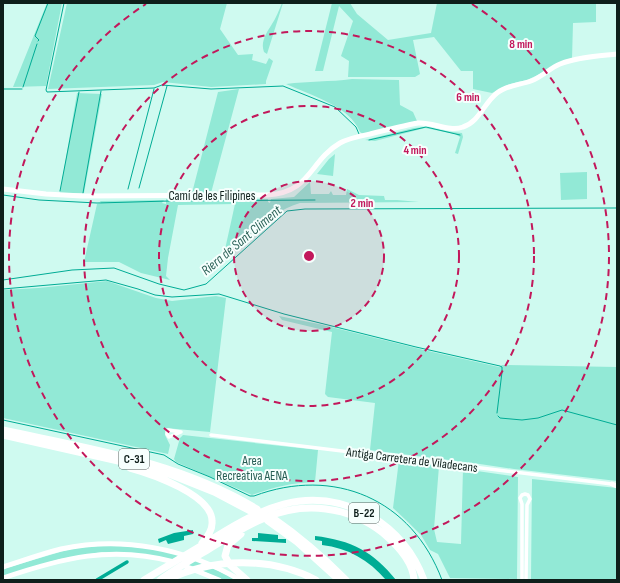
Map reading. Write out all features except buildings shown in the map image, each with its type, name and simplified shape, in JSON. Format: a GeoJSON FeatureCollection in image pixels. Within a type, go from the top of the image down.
{"type":"FeatureCollection","features":[{"type":"Feature","properties":{"kind":"highway","name":"C-31"},"geometry":{"type":"LineString","coordinates":[[3,430],[118,455],[171,469],[217,487],[254,510],[186,480],[136,465],[3,435]]}},
{"type":"Feature","properties":{"kind":"highway"},"geometry":{"type":"LineString","coordinates":[[95,456],[160,479],[183,490],[203,502],[210,512],[212,523],[209,533],[198,550],[170,577]]}},
{"type":"Feature","properties":{"kind":"highway","name":"B-22"},"geometry":{"type":"LineString","coordinates":[[144,580],[198,550],[242,521],[275,506],[292,502],[318,501],[340,504],[360,511],[380,522],[398,538],[413,556],[424,580]]}},
{"type":"Feature","properties":{"kind":"highway"},"geometry":{"type":"LineString","coordinates":[[198,550],[271,518],[282,511],[308,508],[328,509],[348,514],[368,523],[388,537],[402,552],[411,567],[414,580]]}},
{"type":"Feature","properties":{"kind":"highway"},"geometry":{"type":"LineString","coordinates":[[271,518],[339,580]]}},
{"type":"Feature","properties":{"kind":"highway"},"geometry":{"type":"LineString","coordinates":[[271,518],[306,543],[346,580]]}},
{"type":"Feature","properties":{"kind":"highway"},"geometry":{"type":"LineString","coordinates":[[247,580],[228,563],[225,553],[226,548],[230,543],[251,526]]}},
{"type":"Feature","properties":{"kind":"highway"},"geometry":{"type":"LineString","coordinates":[[160,580],[203,567],[236,563],[275,566],[301,573],[316,580]]}},
{"type":"Feature","properties":{"kind":"main road","name":"Camí de les Filipines"},"geometry":{"type":"LineString","coordinates":[[3,189],[40,194],[82,196],[276,194],[288,191],[303,182],[329,152],[342,143],[355,138],[401,126],[424,123],[452,128],[464,127],[474,121],[490,99],[503,89],[537,78],[562,63],[617,54]]}},
{"type":"Feature","properties":{"kind":"main road"},"geometry":{"type":"LineString","coordinates":[[3,567],[61,549],[94,544],[124,544],[160,548],[191,557],[222,570],[240,580]]}},
{"type":"Feature","properties":{"kind":"main road"},"geometry":{"type":"LineString","coordinates":[[3,578],[48,563],[79,556],[133,554],[179,564],[219,580]]}},
{"type":"Feature","properties":{"kind":"street","name":"Antiga Carretera de Viladecans"},"geometry":{"type":"LineString","coordinates":[[211,435],[615,484]]}},
{"type":"Feature","properties":{"kind":"street"},"geometry":{"type":"LineString","coordinates":[[522,580],[522,504],[520,498],[522,495],[526,494],[530,499],[527,505],[526,580]]}},
{"type":"Feature","properties":{"kind":"green space"},"geometry":{"type":"Polygon","coordinates":[[[47,3],[62,3],[46,86],[13,87],[47,3]]]}},
{"type":"Feature","properties":{"kind":"green space"},"geometry":{"type":"Polygon","coordinates":[[[67,3],[227,3],[220,29],[238,55],[253,54],[252,60],[266,64],[269,58],[273,61],[266,84],[211,87],[163,82],[154,85],[48,89],[67,3]]]}},
{"type":"Feature","properties":{"kind":"green space"},"geometry":{"type":"Polygon","coordinates":[[[282,3],[267,54],[264,52],[263,41],[282,3]]]}},
{"type":"Feature","properties":{"kind":"green space"},"geometry":{"type":"Polygon","coordinates":[[[332,3],[350,3],[357,14],[388,40],[431,33],[437,3],[596,3],[596,22],[573,23],[572,59],[527,80],[510,84],[492,93],[473,89],[473,71],[461,71],[434,37],[413,40],[420,74],[415,77],[348,77],[349,61],[341,56],[353,21],[339,6],[323,71],[315,71],[332,3]]]}},
{"type":"Feature","properties":{"kind":"green space"},"geometry":{"type":"Polygon","coordinates":[[[352,79],[399,80],[400,105],[413,112],[417,121],[363,134],[348,115],[339,108],[286,84],[352,79]]]}},
{"type":"Feature","properties":{"kind":"green space"},"geometry":{"type":"Polygon","coordinates":[[[239,89],[211,193],[192,193],[218,92],[239,89]]]}},
{"type":"Feature","properties":{"kind":"green space"},"geometry":{"type":"Polygon","coordinates":[[[77,93],[102,94],[84,193],[60,193],[77,93]]]}},
{"type":"Feature","properties":{"kind":"green space"},"geometry":{"type":"Polygon","coordinates":[[[424,127],[462,133],[463,137],[458,154],[455,153],[460,137],[455,134],[425,128],[375,141],[365,140],[414,128],[424,127]]]}},
{"type":"Feature","properties":{"kind":"green space"},"geometry":{"type":"Polygon","coordinates":[[[335,154],[333,176],[317,174],[329,159],[335,154]]]}},
{"type":"Feature","properties":{"kind":"green space"},"geometry":{"type":"Polygon","coordinates":[[[587,172],[587,199],[561,200],[560,173],[587,172]]]}},
{"type":"Feature","properties":{"kind":"green space"},"geometry":{"type":"Polygon","coordinates":[[[310,182],[311,194],[329,194],[331,191],[333,195],[346,195],[347,189],[359,195],[384,196],[385,200],[419,202],[300,203],[277,213],[267,220],[222,263],[235,204],[178,205],[166,276],[170,280],[141,273],[119,262],[84,262],[97,204],[101,203],[100,201],[164,200],[162,203],[166,204],[166,199],[268,199],[268,202],[270,203],[271,199],[294,197],[310,182]]]}},
{"type":"Feature","properties":{"kind":"green space"},"geometry":{"type":"Polygon","coordinates":[[[107,281],[156,298],[172,301],[216,296],[226,298],[210,432],[165,428],[165,435],[170,445],[168,454],[3,418],[3,290],[107,281]]]}},
{"type":"Feature","properties":{"kind":"green space"},"geometry":{"type":"Polygon","coordinates":[[[279,316],[319,324],[499,367],[502,365],[617,367],[617,481],[370,450],[375,403],[328,397],[325,394],[332,332],[282,320],[279,316]]]}},
{"type":"Feature","properties":{"kind":"green space","name":"Area Recreativa AENA"},"geometry":{"type":"Polygon","coordinates":[[[183,435],[318,450],[315,482],[283,486],[252,495],[176,462],[174,459],[180,438],[183,435]]]}},
{"type":"Feature","properties":{"kind":"green space"},"geometry":{"type":"Polygon","coordinates":[[[399,460],[439,466],[434,529],[437,542],[461,544],[463,469],[518,477],[517,579],[450,578],[438,554],[430,550],[421,535],[393,508],[399,460]]]}},
{"type":"Feature","properties":{"kind":"green space"},"geometry":{"type":"Polygon","coordinates":[[[532,479],[617,488],[617,580],[531,580],[532,479]]]}},
{"type":"Feature","properties":{"kind":"green space"},"geometry":{"type":"Polygon","coordinates":[[[103,546],[146,548],[180,555],[204,564],[236,580],[222,580],[192,566],[168,559],[102,552],[60,559],[3,576],[3,569],[75,548],[103,546]]]}},
{"type":"Feature","properties":{"kind":"shaded area"},"geometry":{"type":"Polygon","coordinates":[[[193,530],[193,534],[184,536],[184,540],[168,544],[166,540],[159,543],[158,539],[174,533],[193,530]]]}},
{"type":"Feature","properties":{"kind":"shaded area"},"geometry":{"type":"Polygon","coordinates":[[[258,533],[278,535],[278,539],[286,539],[286,543],[252,541],[252,538],[258,538],[258,533]]]}},
{"type":"Feature","properties":{"kind":"shaded area"},"geometry":{"type":"Polygon","coordinates":[[[315,536],[351,544],[361,549],[379,562],[396,580],[386,580],[365,561],[357,556],[341,549],[322,545],[322,541],[315,540],[315,536]]]}},
{"type":"Feature","properties":{"kind":"waterway"},"geometry":{"type":"LineString","coordinates":[[38,41],[39,40],[35,36],[48,3]]}},
{"type":"Feature","properties":{"kind":"waterway"},"geometry":{"type":"LineString","coordinates":[[64,3],[46,90],[47,92],[154,88],[162,85],[211,89],[283,86],[335,107],[356,127],[359,134]]}},
{"type":"Feature","properties":{"kind":"waterway"},"geometry":{"type":"LineString","coordinates":[[23,87],[37,44]]}},
{"type":"Feature","properties":{"kind":"waterway"},"geometry":{"type":"LineString","coordinates":[[139,188],[167,86]]}},
{"type":"Feature","properties":{"kind":"waterway"},"geometry":{"type":"LineString","coordinates":[[3,89],[22,89]]}},
{"type":"Feature","properties":{"kind":"waterway"},"geometry":{"type":"LineString","coordinates":[[128,189],[154,89]]}},
{"type":"Feature","properties":{"kind":"waterway"},"geometry":{"type":"LineString","coordinates":[[83,193],[101,91]]}},
{"type":"Feature","properties":{"kind":"waterway"},"geometry":{"type":"LineString","coordinates":[[60,191],[79,92]]}},
{"type":"Feature","properties":{"kind":"waterway"},"geometry":{"type":"LineString","coordinates":[[369,140],[426,127],[460,135]]}},
{"type":"Feature","properties":{"kind":"waterway"},"geometry":{"type":"LineString","coordinates":[[3,195],[39,200],[97,203],[315,200]]}},
{"type":"Feature","properties":{"kind":"waterway","name":"Riera de Sant Climent"},"geometry":{"type":"LineString","coordinates":[[3,280],[72,270],[114,268],[159,284],[184,290],[206,284],[287,211],[305,209],[617,208]]}},
{"type":"Feature","properties":{"kind":"waterway"},"geometry":{"type":"LineString","coordinates":[[3,289],[106,280],[155,295],[172,297],[219,294],[284,314],[500,366],[502,367],[502,372],[497,413]]}},
{"type":"Feature","properties":{"kind":"waterway"},"geometry":{"type":"LineString","coordinates":[[498,416],[500,418],[522,420],[538,418],[562,410],[617,425]]}},
{"type":"Feature","properties":{"kind":"waterway"},"geometry":{"type":"LineString","coordinates":[[3,420],[164,455],[178,464],[250,496],[284,488],[313,485],[341,488],[367,496],[390,510],[411,528],[429,552],[442,580]]}},
{"type":"Feature","properties":{"kind":"waterway"},"geometry":{"type":"LineString","coordinates":[[97,580],[127,562]]}}]}
